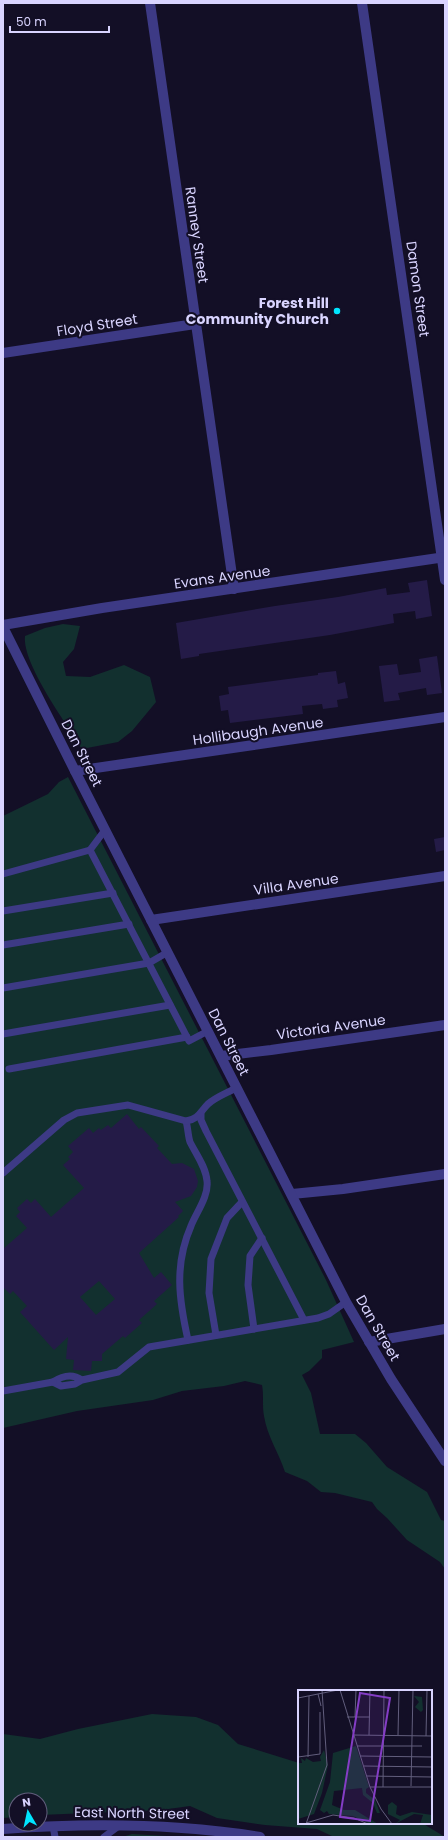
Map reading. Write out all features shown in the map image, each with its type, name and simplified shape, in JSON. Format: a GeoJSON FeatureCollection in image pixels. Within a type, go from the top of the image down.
{"type":"FeatureCollection","features":[{"type":"Feature","properties":{"kind":"street","name":"Ranney Street"},"geometry":{"type":"LineString","coordinates":[[150,3],[234,589]]}},
{"type":"Feature","properties":{"kind":"street","name":"Damon Street"},"geometry":{"type":"LineString","coordinates":[[362,3],[445,580]]}},
{"type":"Feature","properties":{"kind":"street","name":"Floyd Street"},"geometry":{"type":"LineString","coordinates":[[3,353],[195,324]]}},
{"type":"Feature","properties":{"kind":"street","name":"Evans Avenue"},"geometry":{"type":"LineString","coordinates":[[3,626],[21,621],[443,558]]}},
{"type":"Feature","properties":{"kind":"street","name":"Dan Street"},"geometry":{"type":"LineString","coordinates":[[3,626],[75,771],[346,1302],[391,1379],[445,1461]]}},
{"type":"Feature","properties":{"kind":"street","name":"Hollibaugh Avenue"},"geometry":{"type":"LineString","coordinates":[[75,771],[445,717]]}},
{"type":"Feature","properties":{"kind":"street","name":"Villa Avenue"},"geometry":{"type":"LineString","coordinates":[[151,920],[445,876]]}},
{"type":"Feature","properties":{"kind":"street","name":"Victoria Avenue"},"geometry":{"type":"LineString","coordinates":[[221,1056],[445,1025]]}},
{"type":"Feature","properties":{"kind":"street"},"geometry":{"type":"LineString","coordinates":[[292,1194],[343,1189],[445,1174]]}},
{"type":"Feature","properties":{"kind":"street"},"geometry":{"type":"LineString","coordinates":[[369,1342],[445,1328]]}},
{"type":"Feature","properties":{"kind":"street","name":"East North Street"},"geometry":{"type":"LineString","coordinates":[[3,1829],[54,1826],[120,1825],[194,1828],[260,1837]]}},
{"type":"Feature","properties":{"kind":"lane"},"geometry":{"type":"LineString","coordinates":[[3,874],[90,850],[105,830]]}},
{"type":"Feature","properties":{"kind":"lane"},"geometry":{"type":"LineString","coordinates":[[90,850],[150,963],[189,1041],[208,1031]]}},
{"type":"Feature","properties":{"kind":"lane"},"geometry":{"type":"LineString","coordinates":[[3,911],[113,893]]}},
{"type":"Feature","properties":{"kind":"lane"},"geometry":{"type":"LineString","coordinates":[[3,945],[129,924]]}},
{"type":"Feature","properties":{"kind":"lane"},"geometry":{"type":"LineString","coordinates":[[3,988],[150,963],[168,952]]}},
{"type":"Feature","properties":{"kind":"lane"},"geometry":{"type":"LineString","coordinates":[[3,1034],[170,1005]]}},
{"type":"Feature","properties":{"kind":"lane"},"geometry":{"type":"LineString","coordinates":[[9,1069],[187,1037]]}},
{"type":"Feature","properties":{"kind":"lane"},"geometry":{"type":"LineString","coordinates":[[3,1173],[64,1120],[77,1113],[128,1105],[186,1121],[195,1119],[212,1102],[236,1088]]}},
{"type":"Feature","properties":{"kind":"lane"},"geometry":{"type":"LineString","coordinates":[[201,1114],[201,1120],[206,1131],[304,1320]]}},
{"type":"Feature","properties":{"kind":"lane"},"geometry":{"type":"LineString","coordinates":[[186,1121],[190,1141],[201,1161],[208,1181],[204,1199],[190,1227],[182,1255],[179,1284],[180,1306],[188,1340]]}},
{"type":"Feature","properties":{"kind":"lane"},"geometry":{"type":"LineString","coordinates":[[216,1335],[209,1294],[211,1260],[227,1218],[242,1202]]}},
{"type":"Feature","properties":{"kind":"lane"},"geometry":{"type":"LineString","coordinates":[[254,1329],[248,1285],[250,1256],[262,1238]]}},
{"type":"Feature","properties":{"kind":"lane"},"geometry":{"type":"LineString","coordinates":[[3,1391],[53,1382],[60,1377],[77,1376],[82,1380],[118,1372],[148,1347],[304,1320],[329,1314],[346,1302]]}},
{"type":"Feature","properties":{"kind":"lane"},"geometry":{"type":"LineString","coordinates":[[104,1837],[120,1825]]}},
{"type":"Feature","properties":{"kind":"lane"},"geometry":{"type":"LineString","coordinates":[[54,1826],[55,1837]]}},
{"type":"Feature","properties":{"kind":"green space"},"geometry":{"type":"Polygon","coordinates":[[[63,624],[80,626],[74,649],[63,662],[66,676],[90,677],[124,665],[150,677],[156,702],[132,731],[118,742],[82,749],[47,694],[31,662],[26,648],[25,636],[45,628],[63,624]]]}},
{"type":"Feature","properties":{"kind":"green space"},"geometry":{"type":"Polygon","coordinates":[[[68,777],[326,1280],[354,1342],[322,1350],[322,1358],[309,1371],[302,1375],[311,1393],[320,1434],[355,1434],[366,1443],[387,1467],[427,1492],[441,1520],[445,1521],[445,1569],[440,1562],[407,1540],[372,1502],[335,1493],[321,1492],[307,1481],[285,1472],[270,1437],[263,1412],[262,1385],[245,1381],[224,1386],[182,1391],[153,1400],[77,1411],[3,1428],[3,816],[48,794],[59,782],[68,777]]]}},
{"type":"Feature","properties":{"kind":"green space"},"geometry":{"type":"Polygon","coordinates":[[[152,1714],[196,1717],[218,1725],[238,1744],[298,1763],[298,1824],[424,1824],[445,1837],[334,1837],[317,1829],[265,1825],[217,1818],[190,1806],[161,1810],[48,1815],[48,1792],[8,1792],[8,1818],[3,1818],[3,1734],[40,1739],[78,1729],[152,1714]]]}},
{"type":"Feature","properties":{"kind":"green space"},"geometry":{"type":"Polygon","coordinates":[[[132,1834],[184,1837],[122,1837],[132,1834]]]}},
{"type":"Feature","properties":{"kind":"building"},"geometry":{"type":"Polygon","coordinates":[[[427,580],[432,616],[416,619],[415,611],[393,614],[394,623],[330,635],[199,654],[199,656],[181,659],[176,623],[386,588],[387,595],[410,592],[408,583],[427,580]]]}},
{"type":"Feature","properties":{"kind":"building"},"geometry":{"type":"Polygon","coordinates":[[[437,656],[442,693],[427,695],[426,688],[398,693],[400,700],[384,702],[379,666],[397,664],[399,675],[421,672],[419,659],[437,656]]]}},
{"type":"Feature","properties":{"kind":"building"},"geometry":{"type":"Polygon","coordinates":[[[336,671],[338,684],[345,682],[348,698],[337,700],[338,707],[323,709],[322,704],[302,706],[303,714],[230,723],[228,710],[221,711],[219,696],[229,694],[228,687],[318,675],[318,673],[336,671]]]}},
{"type":"Feature","properties":{"kind":"building"},"geometry":{"type":"Polygon","coordinates":[[[445,837],[445,850],[436,852],[434,839],[445,837]]]}},
{"type":"Feature","properties":{"kind":"building"},"geometry":{"type":"Polygon","coordinates":[[[127,1114],[139,1129],[141,1127],[159,1146],[157,1148],[172,1164],[182,1163],[194,1169],[198,1181],[197,1187],[191,1196],[175,1202],[183,1211],[178,1216],[179,1217],[139,1253],[154,1278],[161,1272],[172,1285],[154,1301],[157,1304],[139,1320],[142,1323],[125,1338],[123,1336],[102,1354],[102,1361],[92,1361],[91,1371],[73,1370],[74,1360],[66,1359],[68,1337],[54,1350],[20,1312],[27,1306],[13,1291],[10,1294],[3,1287],[3,1249],[27,1228],[16,1216],[20,1212],[17,1208],[27,1199],[31,1203],[35,1199],[51,1217],[84,1188],[63,1165],[70,1159],[68,1157],[73,1152],[68,1146],[89,1128],[93,1133],[99,1128],[101,1130],[108,1125],[111,1128],[127,1114]],[[99,1281],[80,1297],[96,1315],[115,1299],[99,1281]]]}},
{"type":"Feature","properties":{"kind":"place","name":"Forest Hill Community Church"},"geometry":{"type":"Point","coordinates":[337,311]}}]}
